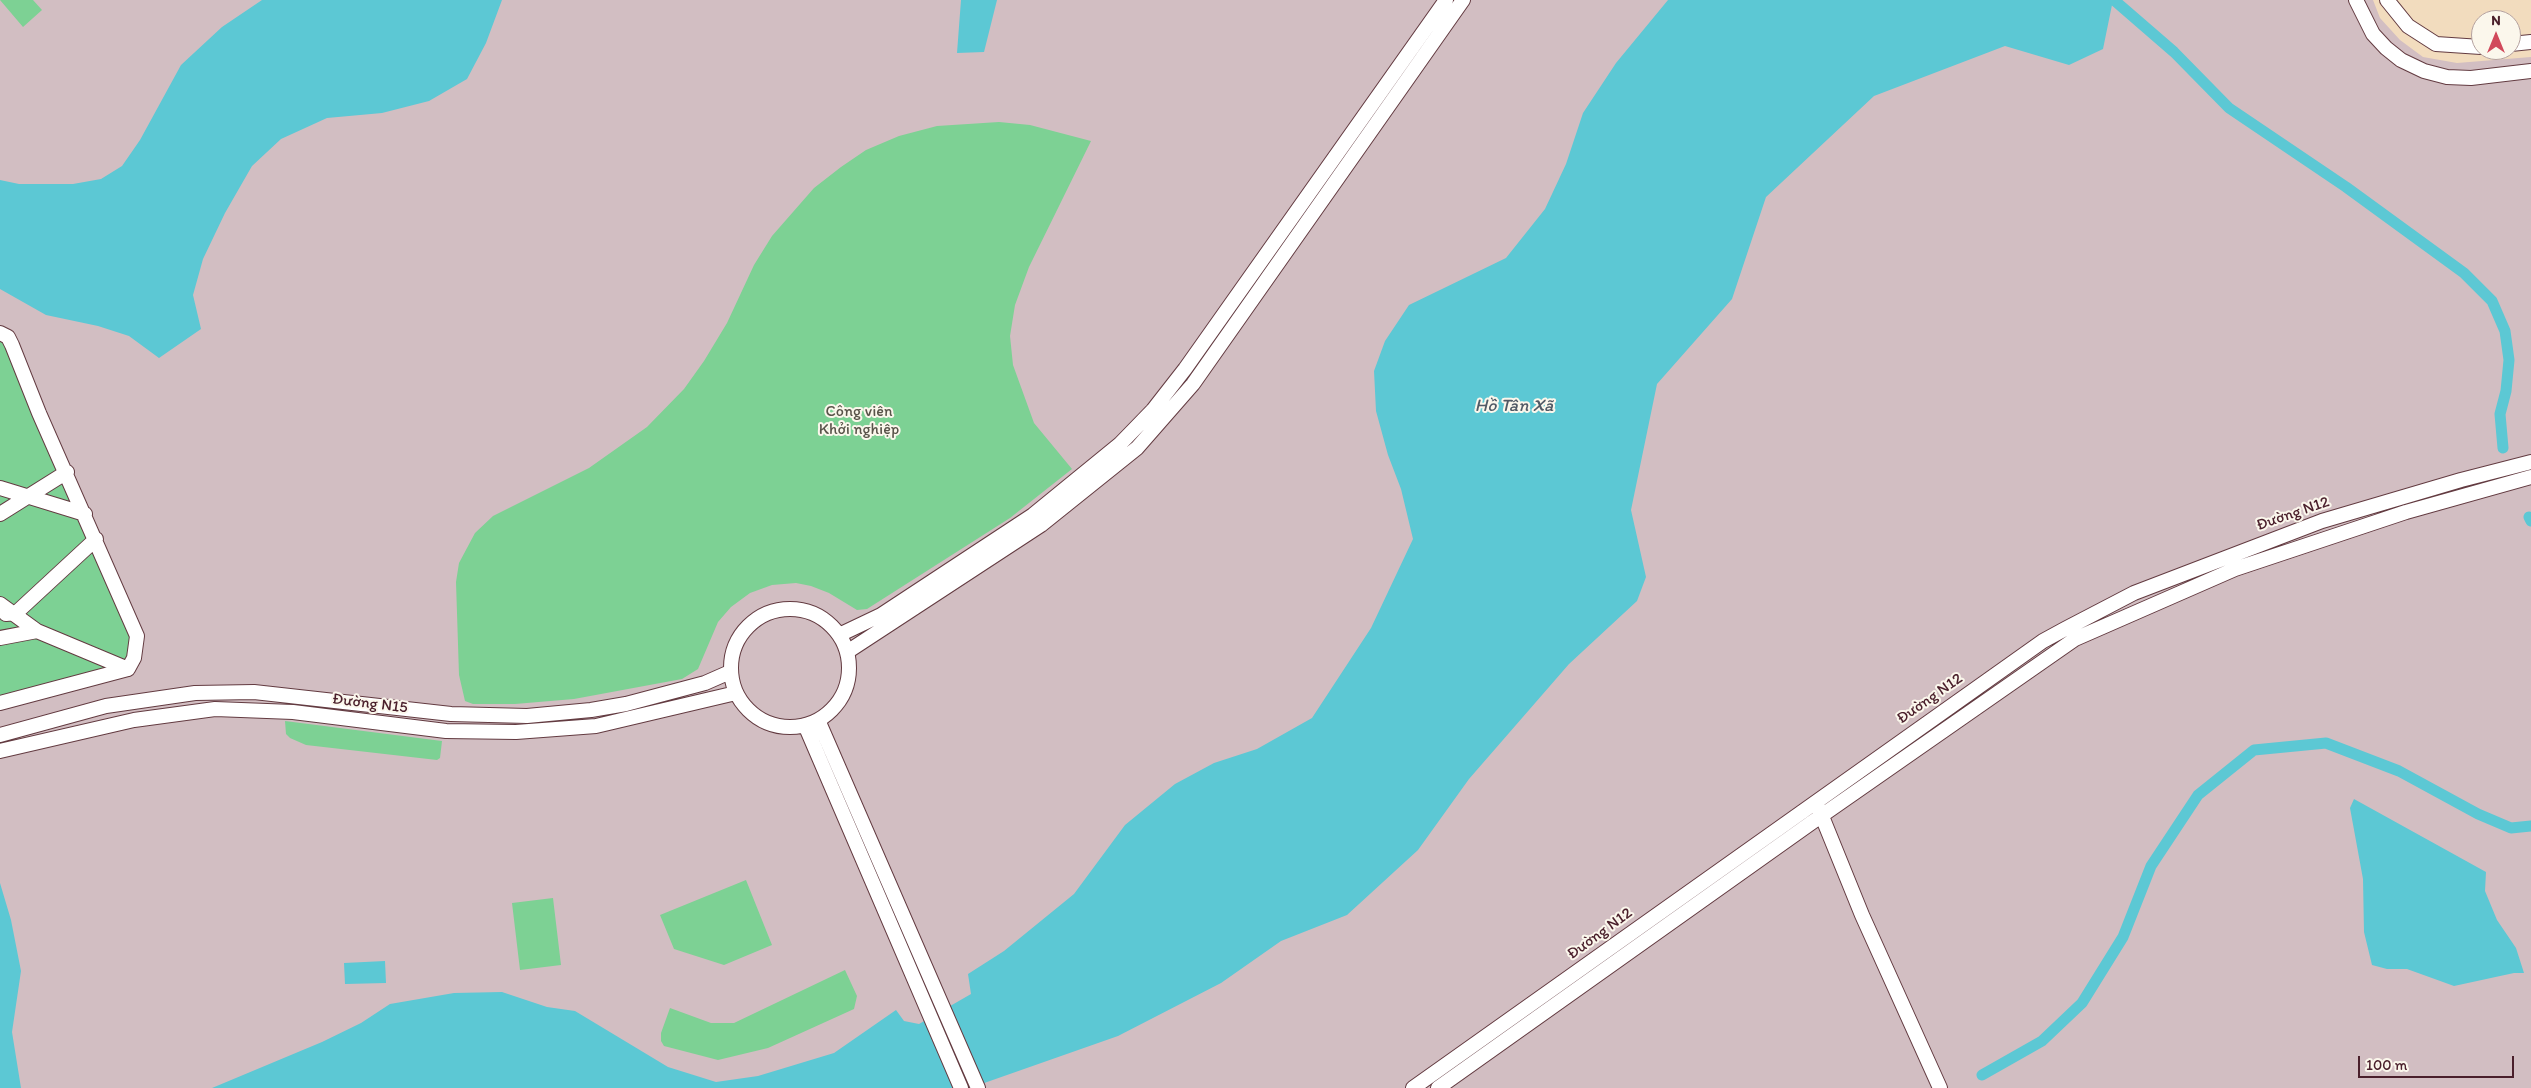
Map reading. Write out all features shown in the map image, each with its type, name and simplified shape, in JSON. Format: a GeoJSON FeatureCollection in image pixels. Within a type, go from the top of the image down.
{"type":"FeatureCollection","features":[{"type":"Feature","properties":{"kind":"street"},"geometry":{"type":"LineString","coordinates":[[839,635],[881,615],[1033,515],[1069,488],[1120,444],[1153,410],[1446,0]]}},
{"type":"Feature","properties":{"kind":"street"},"geometry":{"type":"LineString","coordinates":[[847,652],[1041,525],[1137,448],[1192,384],[1463,0]]}},
{"type":"Feature","properties":{"kind":"street"},"geometry":{"type":"LineString","coordinates":[[2356,0],[2374,34],[2386,48],[2401,60],[2424,71],[2447,77],[2471,78],[2531,71]]}},
{"type":"Feature","properties":{"kind":"street"},"geometry":{"type":"LineString","coordinates":[[2387,0],[2408,26],[2436,44],[2471,47]]}},
{"type":"Feature","properties":{"kind":"street"},"geometry":{"type":"LineString","coordinates":[[1276,239],[1289,246]]}},
{"type":"Feature","properties":{"kind":"street"},"geometry":{"type":"LineString","coordinates":[[1217,323],[1229,332]]}},
{"type":"Feature","properties":{"kind":"street"},"geometry":{"type":"LineString","coordinates":[[0,333],[8,337],[12,345],[39,413],[67,472],[137,636],[134,658],[128,669],[0,703]]}},
{"type":"Feature","properties":{"kind":"street","name":"Đường N12"},"geometry":{"type":"LineString","coordinates":[[1412,1088],[2043,641],[2134,593],[2322,521],[2461,480],[2531,462]]}},
{"type":"Feature","properties":{"kind":"street"},"geometry":{"type":"LineString","coordinates":[[0,514],[67,472]]}},
{"type":"Feature","properties":{"kind":"street","name":"Đường N12"},"geometry":{"type":"LineString","coordinates":[[1438,1088],[2075,639],[2235,569],[2406,512],[2531,477]]}},
{"type":"Feature","properties":{"kind":"street"},"geometry":{"type":"LineString","coordinates":[[0,488],[85,514]]}},
{"type":"Feature","properties":{"kind":"street"},"geometry":{"type":"LineString","coordinates":[[6,614],[16,613],[54,580],[96,538]]}},
{"type":"Feature","properties":{"kind":"street"},"geometry":{"type":"LineString","coordinates":[[0,604],[6,614],[37,631],[128,669]]}},
{"type":"Feature","properties":{"kind":"street"},"geometry":{"type":"LineString","coordinates":[[788,608],[808,611],[827,621],[839,635],[847,652],[850,670],[846,689],[836,705],[812,723],[787,727],[768,723],[752,714],[736,693],[730,672],[731,659],[737,639],[750,623],[768,612],[788,608]]}},
{"type":"Feature","properties":{"kind":"street"},"geometry":{"type":"LineString","coordinates":[[0,638],[37,631]]}},
{"type":"Feature","properties":{"kind":"street","name":"Đường N15"},"geometry":{"type":"LineString","coordinates":[[0,735],[106,706],[195,692],[254,692],[451,714],[527,716],[591,710],[626,704],[705,683],[730,672]]}},
{"type":"Feature","properties":{"kind":"street","name":"Đường N15"},"geometry":{"type":"LineString","coordinates":[[0,751],[134,720],[215,709],[293,712],[446,731],[516,732],[562,730],[604,724],[736,693]]}},
{"type":"Feature","properties":{"kind":"street"},"geometry":{"type":"LineString","coordinates":[[812,723],[978,1088]]}},
{"type":"Feature","properties":{"kind":"street"},"geometry":{"type":"LineString","coordinates":[[812,723],[961,1088]]}},
{"type":"Feature","properties":{"kind":"street"},"geometry":{"type":"LineString","coordinates":[[1816,803],[1862,915],[1940,1088]]}},
{"type":"Feature","properties":{"kind":"shaded area"},"geometry":{"type":"Polygon","coordinates":[[[0,0],[2373,0],[2380,18],[2400,40],[2423,57],[2457,63],[2521,60],[2521,58],[2531,57],[2531,1088],[0,1088],[0,0]]]}},
{"type":"Feature","properties":{"kind":"green space"},"geometry":{"type":"Polygon","coordinates":[[[0,0],[33,0],[42,10],[23,27],[0,0]]]}},
{"type":"Feature","properties":{"kind":"green space","name":"Công viên Khởi nghiệp"},"geometry":{"type":"Polygon","coordinates":[[[999,122],[1030,125],[1091,141],[1029,267],[1015,305],[1010,336],[1013,365],[1034,423],[1072,469],[1010,518],[867,609],[857,610],[829,593],[811,586],[796,583],[772,585],[750,593],[731,607],[718,622],[698,669],[682,679],[574,699],[515,704],[473,704],[465,701],[459,675],[456,582],[459,563],[475,533],[493,516],[589,468],[647,427],[684,389],[704,361],[727,323],[754,265],[772,236],[814,188],[866,150],[899,136],[937,126],[999,122]]]}},
{"type":"Feature","properties":{"kind":"green space"},"geometry":{"type":"Polygon","coordinates":[[[0,336],[6,340],[134,645],[125,666],[0,699],[0,336]]]}},
{"type":"Feature","properties":{"kind":"green space"},"geometry":{"type":"Polygon","coordinates":[[[285,721],[442,741],[440,758],[437,760],[306,745],[290,738],[286,734],[285,721]]]}},
{"type":"Feature","properties":{"kind":"green space"},"geometry":{"type":"Polygon","coordinates":[[[746,880],[772,945],[724,965],[674,949],[660,915],[746,880]]]}},
{"type":"Feature","properties":{"kind":"green space"},"geometry":{"type":"Polygon","coordinates":[[[553,898],[561,965],[520,970],[512,903],[553,898]]]}},
{"type":"Feature","properties":{"kind":"green space"},"geometry":{"type":"Polygon","coordinates":[[[845,970],[857,996],[854,1009],[768,1048],[718,1060],[664,1046],[661,1041],[661,1033],[670,1008],[711,1023],[734,1023],[845,970]]]}},
{"type":"Feature","properties":{"kind":"water"},"geometry":{"type":"Polygon","coordinates":[[[262,0],[502,0],[486,43],[467,79],[429,101],[382,113],[327,118],[281,139],[252,166],[225,213],[203,259],[193,295],[201,329],[159,358],[129,336],[98,326],[46,315],[0,289],[0,180],[19,184],[73,184],[101,179],[122,166],[140,140],[181,65],[222,27],[262,0]]]}},
{"type":"Feature","properties":{"kind":"water"},"geometry":{"type":"Polygon","coordinates":[[[961,0],[997,0],[984,52],[957,53],[961,0]]]}},
{"type":"Feature","properties":{"kind":"water","name":"Hồ Tân Xã"},"geometry":{"type":"Polygon","coordinates":[[[1668,0],[2113,0],[2103,49],[2069,65],[2005,46],[1874,96],[1766,197],[1732,299],[1657,384],[1631,510],[1646,577],[1637,601],[1569,664],[1469,779],[1418,850],[1347,915],[1281,941],[1221,983],[1118,1036],[970,1088],[212,1088],[322,1042],[361,1023],[390,1004],[454,993],[502,992],[547,1007],[575,1011],[668,1067],[716,1082],[758,1076],[834,1053],[896,1010],[904,1021],[919,1024],[971,994],[968,974],[1004,951],[1074,894],[1125,825],[1175,784],[1214,763],[1257,749],[1312,718],[1371,628],[1413,539],[1401,489],[1388,455],[1376,411],[1374,371],[1385,341],[1409,305],[1506,258],[1545,209],[1566,164],[1583,113],[1616,63],[1668,0]]]}},
{"type":"Feature","properties":{"kind":"water"},"geometry":{"type":"Polygon","coordinates":[[[2354,799],[2486,872],[2485,891],[2497,920],[2516,948],[2524,973],[2514,973],[2454,986],[2407,969],[2387,969],[2372,965],[2364,932],[2363,879],[2350,808],[2354,799]]]}},
{"type":"Feature","properties":{"kind":"water"},"geometry":{"type":"Polygon","coordinates":[[[0,883],[11,920],[21,971],[12,1032],[21,1088],[0,1088],[0,883]]]}},
{"type":"Feature","properties":{"kind":"water"},"geometry":{"type":"Polygon","coordinates":[[[385,961],[386,983],[345,984],[344,963],[385,961]]]}},
{"type":"Feature","properties":{"kind":"waterway"},"geometry":{"type":"LineString","coordinates":[[2114,0],[2174,52],[2229,108],[2346,187],[2464,273],[2492,301],[2505,331],[2509,360],[2506,391],[2500,414],[2503,448]]}},
{"type":"Feature","properties":{"kind":"waterway"},"geometry":{"type":"LineString","coordinates":[[2529,517],[2531,521]]}},
{"type":"Feature","properties":{"kind":"waterway"},"geometry":{"type":"LineString","coordinates":[[1982,1075],[2042,1041],[2082,1003],[2123,937],[2151,866],[2198,795],[2254,750],[2326,743],[2399,771],[2478,814],[2511,828],[2531,826]]}}]}
